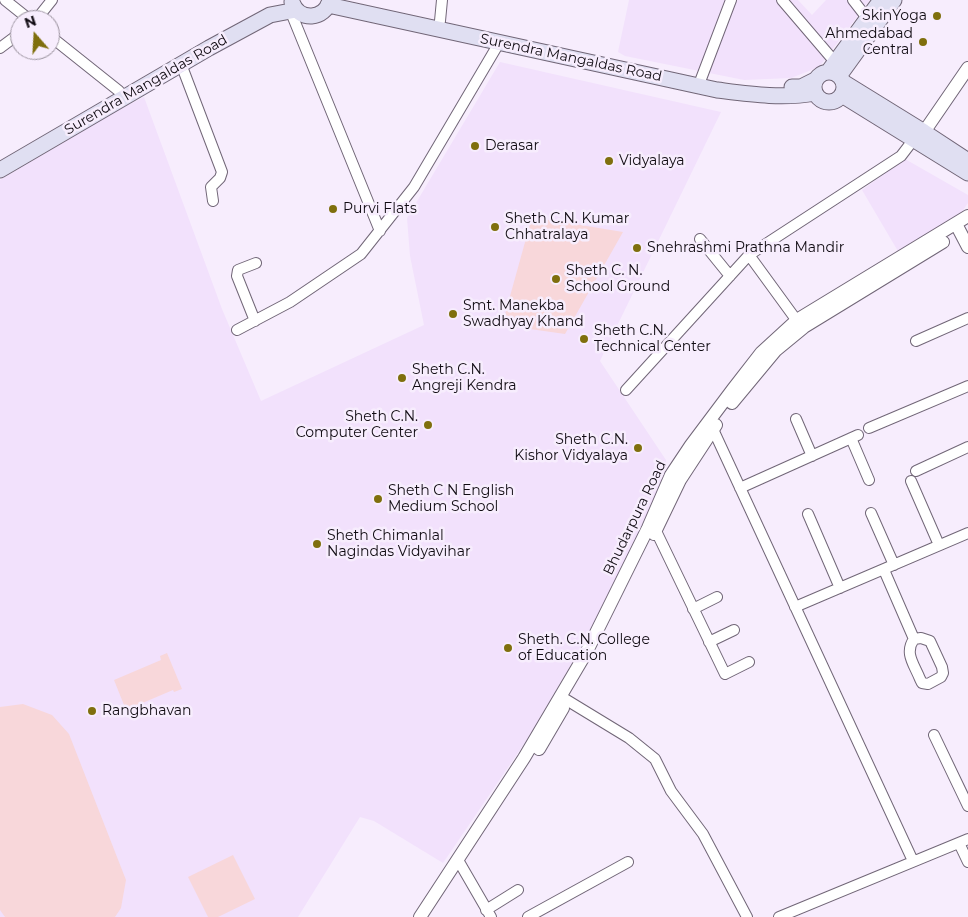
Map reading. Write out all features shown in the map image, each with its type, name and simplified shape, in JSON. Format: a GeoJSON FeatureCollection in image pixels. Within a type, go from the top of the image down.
{"type":"FeatureCollection","features":[{"type":"Feature","properties":{"kind":"main road","name":"Surendra Mangaldas Road"},"geometry":{"type":"LineString","coordinates":[[344,0],[701,79],[768,88],[815,86]]}},
{"type":"Feature","properties":{"kind":"main road"},"geometry":{"type":"LineString","coordinates":[[881,0],[867,18],[838,77],[834,101],[822,100],[815,86],[820,74],[838,77],[968,173]]}},
{"type":"Feature","properties":{"kind":"main road"},"geometry":{"type":"LineString","coordinates":[[838,77],[894,0]]}},
{"type":"Feature","properties":{"kind":"main road","name":"Surendra Mangaldas Road"},"geometry":{"type":"LineString","coordinates":[[329,3],[499,43],[717,90],[767,96],[801,95],[815,86]]}},
{"type":"Feature","properties":{"kind":"main road"},"geometry":{"type":"LineString","coordinates":[[292,5],[301,14],[314,17],[325,11],[329,3]]}},
{"type":"Feature","properties":{"kind":"main road","name":"Surendra Mangaldas Road"},"geometry":{"type":"LineString","coordinates":[[0,170],[181,64],[292,5]]}},
{"type":"Feature","properties":{"kind":"main road","name":"Surendra Mangaldas Road"},"geometry":{"type":"LineString","coordinates":[[0,160],[205,41],[266,8],[292,5]]}},
{"type":"Feature","properties":{"kind":"main road"},"geometry":{"type":"LineString","coordinates":[[919,135],[968,161]]}},
{"type":"Feature","properties":{"kind":"street"},"geometry":{"type":"LineString","coordinates":[[5,0],[18,10]]}},
{"type":"Feature","properties":{"kind":"street"},"geometry":{"type":"LineString","coordinates":[[44,10],[52,0]]}},
{"type":"Feature","properties":{"kind":"street"},"geometry":{"type":"LineString","coordinates":[[440,21],[442,0]]}},
{"type":"Feature","properties":{"kind":"street"},"geometry":{"type":"LineString","coordinates":[[701,79],[731,0]]}},
{"type":"Feature","properties":{"kind":"street"},"geometry":{"type":"LineString","coordinates":[[782,0],[838,77]]}},
{"type":"Feature","properties":{"kind":"street"},"geometry":{"type":"LineString","coordinates":[[853,0],[867,18]]}},
{"type":"Feature","properties":{"kind":"street"},"geometry":{"type":"LineString","coordinates":[[292,5],[380,231]]}},
{"type":"Feature","properties":{"kind":"street"},"geometry":{"type":"LineString","coordinates":[[237,330],[290,302],[361,254],[414,187],[499,43]]}},
{"type":"Feature","properties":{"kind":"street"},"geometry":{"type":"LineString","coordinates":[[60,44],[119,91]]}},
{"type":"Feature","properties":{"kind":"street"},"geometry":{"type":"LineString","coordinates":[[181,64],[222,172],[220,178],[211,187],[213,200]]}},
{"type":"Feature","properties":{"kind":"street"},"geometry":{"type":"LineString","coordinates":[[626,390],[749,255],[901,156],[919,135],[968,68]]}},
{"type":"Feature","properties":{"kind":"street","name":"Bhudarpura Road"},"geometry":{"type":"LineString","coordinates":[[420,917],[460,863],[550,731],[564,698],[652,528],[711,425],[800,324],[962,227],[968,216]]}},
{"type":"Feature","properties":{"kind":"street"},"geometry":{"type":"LineString","coordinates":[[962,227],[968,247]]}},
{"type":"Feature","properties":{"kind":"street"},"geometry":{"type":"LineString","coordinates":[[700,239],[730,276]]}},
{"type":"Feature","properties":{"kind":"street"},"geometry":{"type":"LineString","coordinates":[[749,255],[800,324]]}},
{"type":"Feature","properties":{"kind":"street"},"geometry":{"type":"LineString","coordinates":[[255,321],[237,276],[238,270],[256,263]]}},
{"type":"Feature","properties":{"kind":"street"},"geometry":{"type":"LineString","coordinates":[[916,340],[968,318]]}},
{"type":"Feature","properties":{"kind":"street"},"geometry":{"type":"LineString","coordinates":[[869,428],[968,386]]}},
{"type":"Feature","properties":{"kind":"street"},"geometry":{"type":"LineString","coordinates":[[796,419],[812,456]]}},
{"type":"Feature","properties":{"kind":"street"},"geometry":{"type":"LineString","coordinates":[[711,425],[913,862]]}},
{"type":"Feature","properties":{"kind":"street"},"geometry":{"type":"LineString","coordinates":[[740,488],[854,436],[869,480]]}},
{"type":"Feature","properties":{"kind":"street"},"geometry":{"type":"LineString","coordinates":[[916,471],[968,447]]}},
{"type":"Feature","properties":{"kind":"street"},"geometry":{"type":"LineString","coordinates":[[911,481],[939,545]]}},
{"type":"Feature","properties":{"kind":"street"},"geometry":{"type":"LineString","coordinates":[[808,514],[840,588]]}},
{"type":"Feature","properties":{"kind":"street"},"geometry":{"type":"LineString","coordinates":[[871,514],[914,639]]}},
{"type":"Feature","properties":{"kind":"street"},"geometry":{"type":"LineString","coordinates":[[652,528],[725,674],[749,662]]}},
{"type":"Feature","properties":{"kind":"street"},"geometry":{"type":"LineString","coordinates":[[795,607],[968,533]]}},
{"type":"Feature","properties":{"kind":"street"},"geometry":{"type":"LineString","coordinates":[[694,609],[717,597]]}},
{"type":"Feature","properties":{"kind":"street"},"geometry":{"type":"LineString","coordinates":[[709,642],[734,630]]}},
{"type":"Feature","properties":{"kind":"street"},"geometry":{"type":"LineString","coordinates":[[564,698],[629,738],[655,759],[671,791],[703,834],[747,917]]}},
{"type":"Feature","properties":{"kind":"street"},"geometry":{"type":"LineString","coordinates":[[934,735],[968,806]]}},
{"type":"Feature","properties":{"kind":"street"},"geometry":{"type":"LineString","coordinates":[[779,917],[964,841],[968,862]]}},
{"type":"Feature","properties":{"kind":"street"},"geometry":{"type":"LineString","coordinates":[[528,917],[628,862]]}},
{"type":"Feature","properties":{"kind":"street"},"geometry":{"type":"LineString","coordinates":[[460,863],[489,913],[518,890]]}},
{"type":"Feature","properties":{"kind":"street","name":"Bhudarpura Road"},"geometry":{"type":"LineString","coordinates":[[430,917],[460,863]]}},
{"type":"Feature","properties":{"kind":"shaded area"},"geometry":{"type":"Polygon","coordinates":[[[629,0],[798,0],[812,15],[826,0],[870,0],[819,67],[791,78],[744,80],[625,56],[618,52],[629,0]]]}},
{"type":"Feature","properties":{"kind":"shaded area","name":"Sheth Chimanlal Nagindas Vidyavihar"},"geometry":{"type":"Polygon","coordinates":[[[500,62],[721,112],[600,361],[666,460],[667,477],[603,610],[528,738],[443,863],[374,821],[360,817],[298,917],[0,917],[0,180],[114,112],[144,97],[222,309],[261,401],[424,325],[410,256],[407,218],[500,62]]]}},
{"type":"Feature","properties":{"kind":"shaded area"},"geometry":{"type":"Polygon","coordinates":[[[905,159],[968,195],[968,203],[955,222],[902,258],[862,190],[905,159]]]}},
{"type":"Feature","properties":{"kind":"shaded area","name":"Sheth C. N. School Ground"},"geometry":{"type":"Polygon","coordinates":[[[532,217],[623,232],[565,334],[502,325],[532,217]]]}},
{"type":"Feature","properties":{"kind":"shaded area"},"geometry":{"type":"Polygon","coordinates":[[[167,653],[182,689],[174,692],[173,690],[126,710],[114,680],[161,660],[160,656],[167,653]]]}},
{"type":"Feature","properties":{"kind":"shaded area"},"geometry":{"type":"Polygon","coordinates":[[[23,704],[52,715],[69,734],[126,880],[121,908],[115,917],[5,917],[0,910],[0,707],[23,704]]]}},
{"type":"Feature","properties":{"kind":"shaded area"},"geometry":{"type":"Polygon","coordinates":[[[233,855],[255,899],[218,917],[208,917],[188,877],[233,855]]]}},
{"type":"Feature","properties":{"kind":"place","name":"SkinYoga"},"geometry":{"type":"Point","coordinates":[937,16]}},
{"type":"Feature","properties":{"kind":"place","name":"Ahmedabad Central"},"geometry":{"type":"Point","coordinates":[923,42]}},
{"type":"Feature","properties":{"kind":"place","name":"Derasar"},"geometry":{"type":"Point","coordinates":[475,146]}},
{"type":"Feature","properties":{"kind":"place","name":"Vidyalaya"},"geometry":{"type":"Point","coordinates":[609,161]}},
{"type":"Feature","properties":{"kind":"place","name":"Purvi Flats"},"geometry":{"type":"Point","coordinates":[333,209]}},
{"type":"Feature","properties":{"kind":"place","name":"Sheth C.N. Kumar Chhatralaya"},"geometry":{"type":"Point","coordinates":[495,227]}},
{"type":"Feature","properties":{"kind":"place","name":"Snehrashmi Prathna Mandir"},"geometry":{"type":"Point","coordinates":[637,248]}},
{"type":"Feature","properties":{"kind":"place","name":"Sheth C. N. School Ground"},"geometry":{"type":"Point","coordinates":[556,279]}},
{"type":"Feature","properties":{"kind":"place","name":"Smt. Manekba Swadhyay Khand"},"geometry":{"type":"Point","coordinates":[453,314]}},
{"type":"Feature","properties":{"kind":"place","name":"Sheth C.N. Technical Center"},"geometry":{"type":"Point","coordinates":[584,339]}},
{"type":"Feature","properties":{"kind":"place","name":"Sheth C.N. Angreji Kendra"},"geometry":{"type":"Point","coordinates":[402,378]}},
{"type":"Feature","properties":{"kind":"place","name":"Sheth C.N. Computer Center"},"geometry":{"type":"Point","coordinates":[428,425]}},
{"type":"Feature","properties":{"kind":"place","name":"Sheth C.N. Kishor Vidyalaya"},"geometry":{"type":"Point","coordinates":[638,448]}},
{"type":"Feature","properties":{"kind":"place","name":"Sheth C N English Medium School"},"geometry":{"type":"Point","coordinates":[378,499]}},
{"type":"Feature","properties":{"kind":"place","name":"Sheth Chimanlal Nagindas Vidyavihar"},"geometry":{"type":"Point","coordinates":[317,544]}},
{"type":"Feature","properties":{"kind":"place","name":"Sheth. C.N. College of Education"},"geometry":{"type":"Point","coordinates":[508,648]}},
{"type":"Feature","properties":{"kind":"place","name":"Rangbhavan"},"geometry":{"type":"Point","coordinates":[92,711]}}]}
